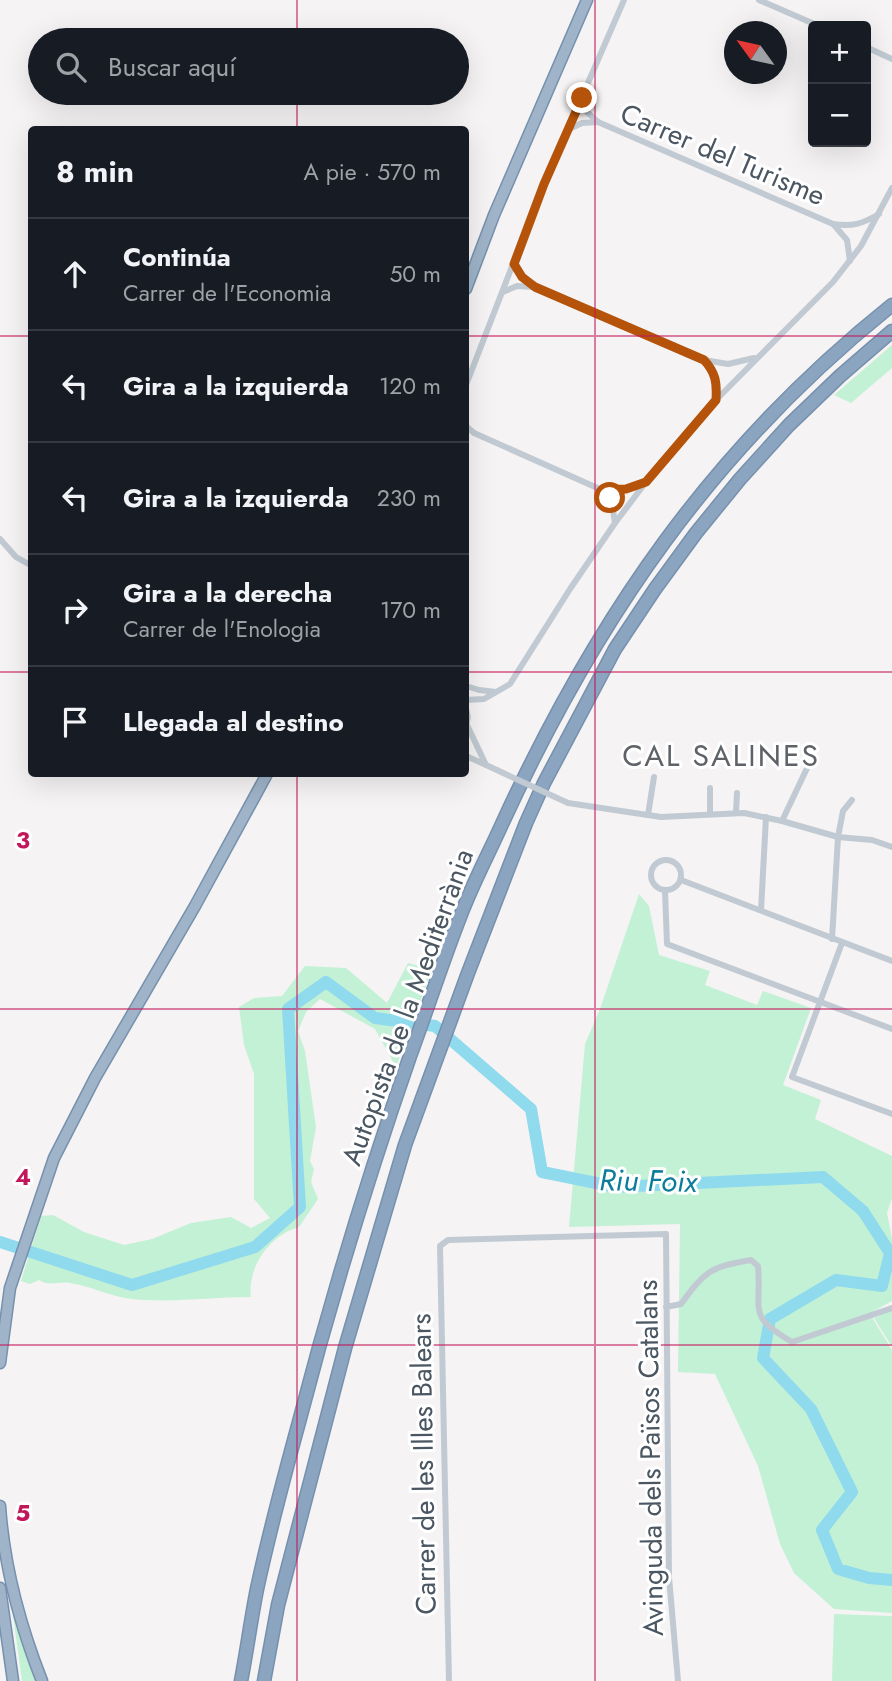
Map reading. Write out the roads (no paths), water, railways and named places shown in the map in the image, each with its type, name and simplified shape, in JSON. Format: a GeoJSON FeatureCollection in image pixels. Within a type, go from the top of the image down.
{"type":"FeatureCollection","features":[{"type":"Feature","properties":{"kind":"highway"},"geometry":{"type":"LineString","coordinates":[[469,281],[587,0]]}},
{"type":"Feature","properties":{"kind":"highway"},"geometry":{"type":"LineString","coordinates":[[833,355],[892,295]]}},
{"type":"Feature","properties":{"kind":"highway","name":"Autopista de la Mediterrània"},"geometry":{"type":"LineString","coordinates":[[241,1681],[256,1592],[270,1534],[318,1348],[379,1145],[460,916],[524,778],[575,678],[612,615],[708,484],[757,430],[833,355],[892,305]]}},
{"type":"Feature","properties":{"kind":"highway","name":"Autopista de la Mediterrània"},"geometry":{"type":"LineString","coordinates":[[264,1681],[278,1605],[345,1348],[405,1145],[526,823],[544,783],[597,679],[634,619],[696,533],[764,452],[840,376],[892,331]]}},
{"type":"Feature","properties":{"kind":"highway"},"geometry":{"type":"LineString","coordinates":[[0,1363],[10,1288],[54,1158],[95,1077],[195,906],[265,777]]}},
{"type":"Feature","properties":{"kind":"highway"},"geometry":{"type":"LineString","coordinates":[[0,1506],[13,1590],[42,1681]]}},
{"type":"Feature","properties":{"kind":"highway"},"geometry":{"type":"LineString","coordinates":[[0,1588],[13,1681]]}},
{"type":"Feature","properties":{"kind":"street"},"geometry":{"type":"LineString","coordinates":[[469,377],[566,131],[624,0]]}},
{"type":"Feature","properties":{"kind":"street"},"geometry":{"type":"LineString","coordinates":[[759,0],[808,21]]}},
{"type":"Feature","properties":{"kind":"street"},"geometry":{"type":"LineString","coordinates":[[871,49],[891,58]]}},
{"type":"Feature","properties":{"kind":"street","name":"Carrer del Turisme"},"geometry":{"type":"LineString","coordinates":[[582,98],[587,112],[598,122],[832,224],[861,225],[880,213]]}},
{"type":"Feature","properties":{"kind":"street","name":"Carrer del Turisme"},"geometry":{"type":"LineString","coordinates":[[566,131],[582,123],[598,122]]}},
{"type":"Feature","properties":{"kind":"street"},"geometry":{"type":"LineString","coordinates":[[469,700],[484,699],[510,684],[570,589],[646,482],[716,400],[814,303],[850,261],[892,188]]}},
{"type":"Feature","properties":{"kind":"street","name":"Carrer del Turisme"},"geometry":{"type":"LineString","coordinates":[[832,224],[847,240],[850,261]]}},
{"type":"Feature","properties":{"kind":"street"},"geometry":{"type":"LineString","coordinates":[[514,264],[522,277],[535,287],[704,360],[728,364],[756,358]]}},
{"type":"Feature","properties":{"kind":"street"},"geometry":{"type":"LineString","coordinates":[[503,292],[517,286],[535,287]]}},
{"type":"Feature","properties":{"kind":"street"},"geometry":{"type":"LineString","coordinates":[[704,360],[716,377],[716,400]]}},
{"type":"Feature","properties":{"kind":"street"},"geometry":{"type":"LineString","coordinates":[[469,429],[602,490],[626,489],[646,482]]}},
{"type":"Feature","properties":{"kind":"street"},"geometry":{"type":"LineString","coordinates":[[469,433],[474,433]]}},
{"type":"Feature","properties":{"kind":"street"},"geometry":{"type":"LineString","coordinates":[[602,490],[612,504],[615,523]]}},
{"type":"Feature","properties":{"kind":"street"},"geometry":{"type":"LineString","coordinates":[[0,539],[16,557],[28,564]]}},
{"type":"Feature","properties":{"kind":"street"},"geometry":{"type":"LineString","coordinates":[[469,687],[496,692]]}},
{"type":"Feature","properties":{"kind":"street"},"geometry":{"type":"LineString","coordinates":[[469,732],[486,765]]}},
{"type":"Feature","properties":{"kind":"street"},"geometry":{"type":"LineString","coordinates":[[469,757],[568,803],[673,817],[736,813],[766,817],[838,837],[872,840],[892,847]]}},
{"type":"Feature","properties":{"kind":"street"},"geometry":{"type":"LineString","coordinates":[[782,821],[809,764]]}},
{"type":"Feature","properties":{"kind":"street"},"geometry":{"type":"LineString","coordinates":[[648,815],[654,777]]}},
{"type":"Feature","properties":{"kind":"street"},"geometry":{"type":"LineString","coordinates":[[710,788],[710,814]]}},
{"type":"Feature","properties":{"kind":"street"},"geometry":{"type":"LineString","coordinates":[[736,813],[737,793]]}},
{"type":"Feature","properties":{"kind":"street"},"geometry":{"type":"LineString","coordinates":[[832,939],[838,837],[843,811],[852,800]]}},
{"type":"Feature","properties":{"kind":"street"},"geometry":{"type":"LineString","coordinates":[[761,910],[766,817]]}},
{"type":"Feature","properties":{"kind":"street"},"geometry":{"type":"LineString","coordinates":[[665,859],[676,863],[680,868],[681,880],[672,890],[665,891],[653,884],[651,871],[659,861],[665,859]]}},
{"type":"Feature","properties":{"kind":"street"},"geometry":{"type":"LineString","coordinates":[[681,880],[892,961]]}},
{"type":"Feature","properties":{"kind":"street"},"geometry":{"type":"LineString","coordinates":[[665,891],[667,944],[892,1029]]}},
{"type":"Feature","properties":{"kind":"street"},"geometry":{"type":"LineString","coordinates":[[842,943],[792,1077],[892,1114]]}},
{"type":"Feature","properties":{"kind":"street","name":"Avinguda dels Països Catalans"},"geometry":{"type":"LineString","coordinates":[[440,1246],[448,1240],[666,1234],[669,1577],[678,1681]]}},
{"type":"Feature","properties":{"kind":"street","name":"Carrer de les Illes Balears"},"geometry":{"type":"LineString","coordinates":[[440,1246],[449,1681]]}},
{"type":"Feature","properties":{"kind":"street"},"geometry":{"type":"LineString","coordinates":[[666,1307],[681,1304],[708,1271],[726,1264],[751,1260],[758,1266],[757,1309],[760,1317],[790,1341],[795,1342],[892,1308]]}},
{"type":"Feature","properties":{"kind":"waterway","name":"Riu Foix"},"geometry":{"type":"LineString","coordinates":[[0,1242],[132,1285],[255,1247],[300,1207],[288,1009],[326,982],[375,1018],[435,1026],[531,1109],[542,1172],[616,1187],[823,1177],[863,1211],[890,1253],[882,1286],[836,1280],[770,1319],[763,1358],[811,1409],[852,1492],[822,1530],[838,1569],[869,1578],[892,1580]]}},
{"type":"Feature","properties":{"kind":"district","name":"CAL SALINES"},"geometry":{"type":"Point","coordinates":[721,756]}}]}
